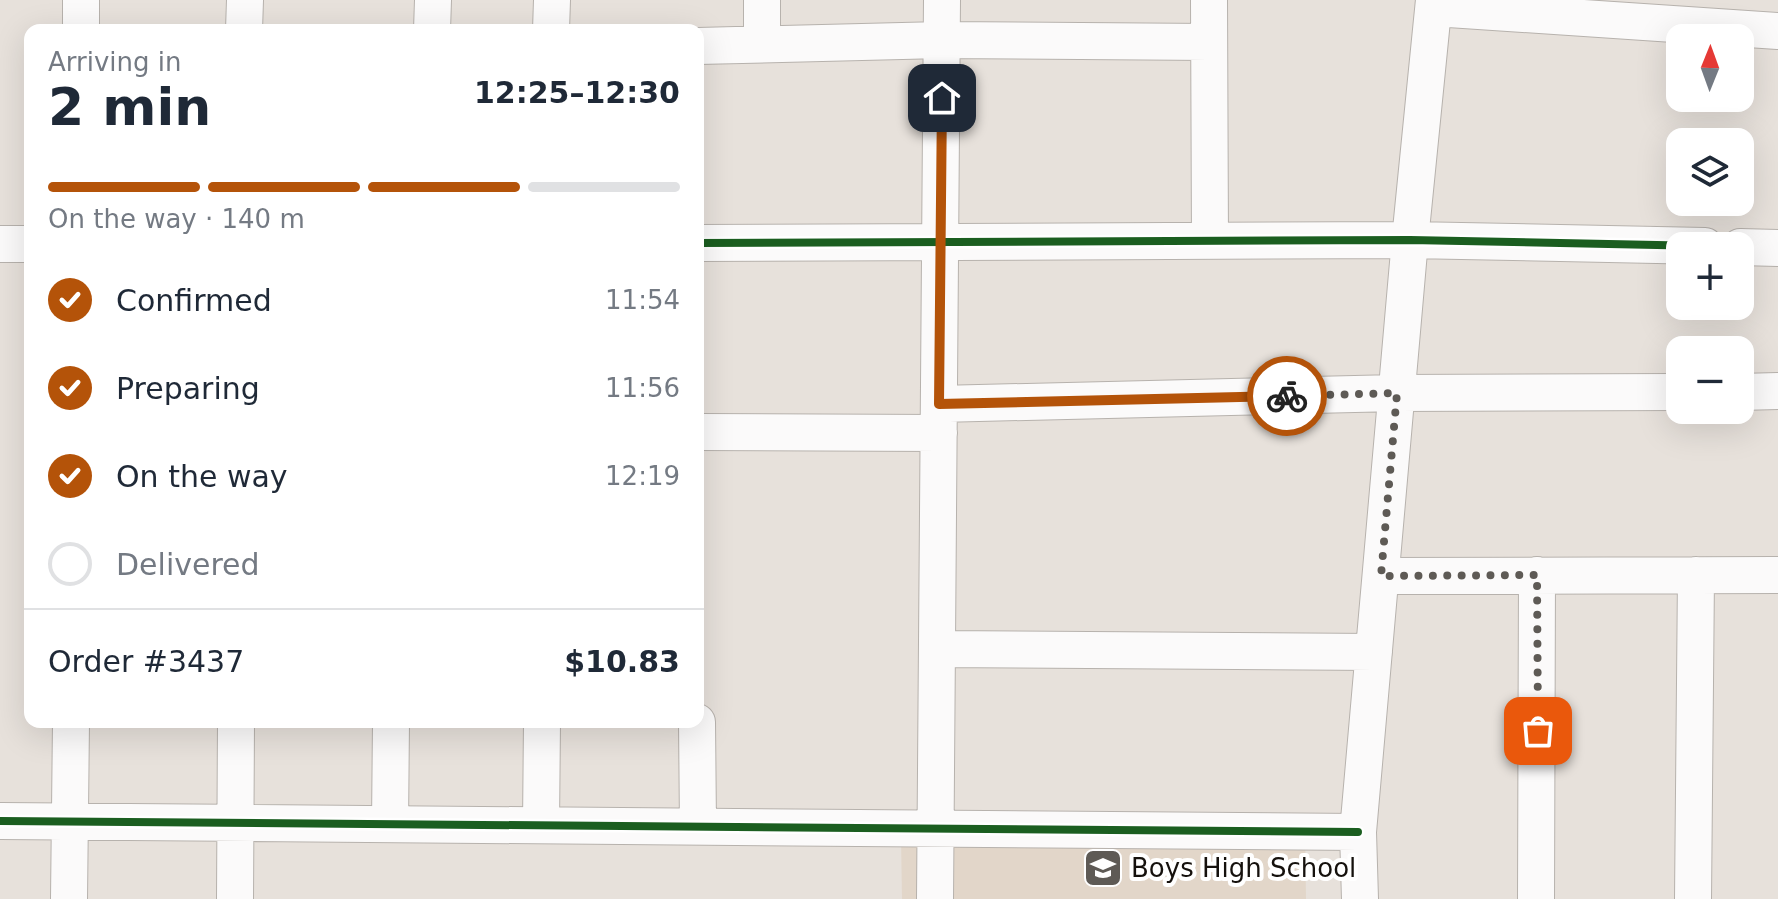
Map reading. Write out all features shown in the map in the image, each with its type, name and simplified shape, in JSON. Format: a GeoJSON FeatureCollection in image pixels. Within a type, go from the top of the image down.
{"type":"FeatureCollection","features":[{"type":"Feature","properties":{"kind":"street"},"geometry":{"type":"LineString","coordinates":[[81,0],[81,24]]}},
{"type":"Feature","properties":{"kind":"street"},"geometry":{"type":"LineString","coordinates":[[244,24],[245,0]]}},
{"type":"Feature","properties":{"kind":"street"},"geometry":{"type":"LineString","coordinates":[[432,24],[433,0]]}},
{"type":"Feature","properties":{"kind":"street"},"geometry":{"type":"LineString","coordinates":[[551,24],[552,0]]}},
{"type":"Feature","properties":{"kind":"street"},"geometry":{"type":"LineString","coordinates":[[762,0],[762,44]]}},
{"type":"Feature","properties":{"kind":"street"},"geometry":{"type":"LineString","coordinates":[[935,899],[942,0]]}},
{"type":"Feature","properties":{"kind":"street"},"geometry":{"type":"LineString","coordinates":[[1209,0],[1210,241]]}},
{"type":"Feature","properties":{"kind":"street"},"geometry":{"type":"LineString","coordinates":[[1360,899],[1358,832],[1434,4],[1678,12],[1778,31]]}},
{"type":"Feature","properties":{"kind":"street"},"geometry":{"type":"LineString","coordinates":[[704,46],[942,40],[1209,42]]}},
{"type":"Feature","properties":{"kind":"street"},"geometry":{"type":"LineString","coordinates":[[704,243],[1410,240],[1666,245]]}},
{"type":"Feature","properties":{"kind":"street"},"geometry":{"type":"LineString","coordinates":[[0,244],[24,244]]}},
{"type":"Feature","properties":{"kind":"street"},"geometry":{"type":"LineString","coordinates":[[1754,247],[1778,248]]}},
{"type":"Feature","properties":{"kind":"street"},"geometry":{"type":"LineString","coordinates":[[1754,392],[1778,391]]}},
{"type":"Feature","properties":{"kind":"street"},"geometry":{"type":"LineString","coordinates":[[704,432],[1397,393],[1666,392]]}},
{"type":"Feature","properties":{"kind":"street"},"geometry":{"type":"LineString","coordinates":[[1536,899],[1537,575]]}},
{"type":"Feature","properties":{"kind":"street"},"geometry":{"type":"LineString","coordinates":[[1693,899],[1696,575]]}},
{"type":"Feature","properties":{"kind":"street"},"geometry":{"type":"LineString","coordinates":[[1381,576],[1778,575]]}},
{"type":"Feature","properties":{"kind":"street"},"geometry":{"type":"LineString","coordinates":[[937,649],[1374,652]]}},
{"type":"Feature","properties":{"kind":"street"},"geometry":{"type":"LineString","coordinates":[[69,899],[71,728]]}},
{"type":"Feature","properties":{"kind":"street"},"geometry":{"type":"LineString","coordinates":[[235,899],[236,728]]}},
{"type":"Feature","properties":{"kind":"street"},"geometry":{"type":"LineString","coordinates":[[390,824],[391,728]]}},
{"type":"Feature","properties":{"kind":"street"},"geometry":{"type":"LineString","coordinates":[[541,825],[542,728]]}},
{"type":"Feature","properties":{"kind":"street"},"geometry":{"type":"LineString","coordinates":[[697,728],[698,826]]}},
{"type":"Feature","properties":{"kind":"street"},"geometry":{"type":"LineString","coordinates":[[0,821],[1358,832]]}},
{"type":"Feature","properties":{"kind":"shaded area","name":"Boys High School"},"geometry":{"type":"Polygon","coordinates":[[[1305,828],[1306,899],[902,899],[901,836],[1305,828]]]}},
{"type":"Feature","properties":{"kind":"cycle path"},"geometry":{"type":"LineString","coordinates":[[704,243],[1410,240],[1666,245]]}},
{"type":"Feature","properties":{"kind":"cycle path"},"geometry":{"type":"LineString","coordinates":[[0,821],[1358,832]]}},
{"type":"Feature","properties":{"kind":"way so far"},"geometry":{"type":"LineString","coordinates":[[1287,396],[1397,393],[1381,576],[1537,575],[1538,731]]}},
{"type":"Feature","properties":{"kind":"place","name":"Boys High School"},"geometry":{"type":"Point","coordinates":[1103,868]}},
{"type":"Feature","properties":{"kind":"route"},"geometry":{"type":"LineString","coordinates":[[942,98],[939,404],[1287,396]]}}]}
